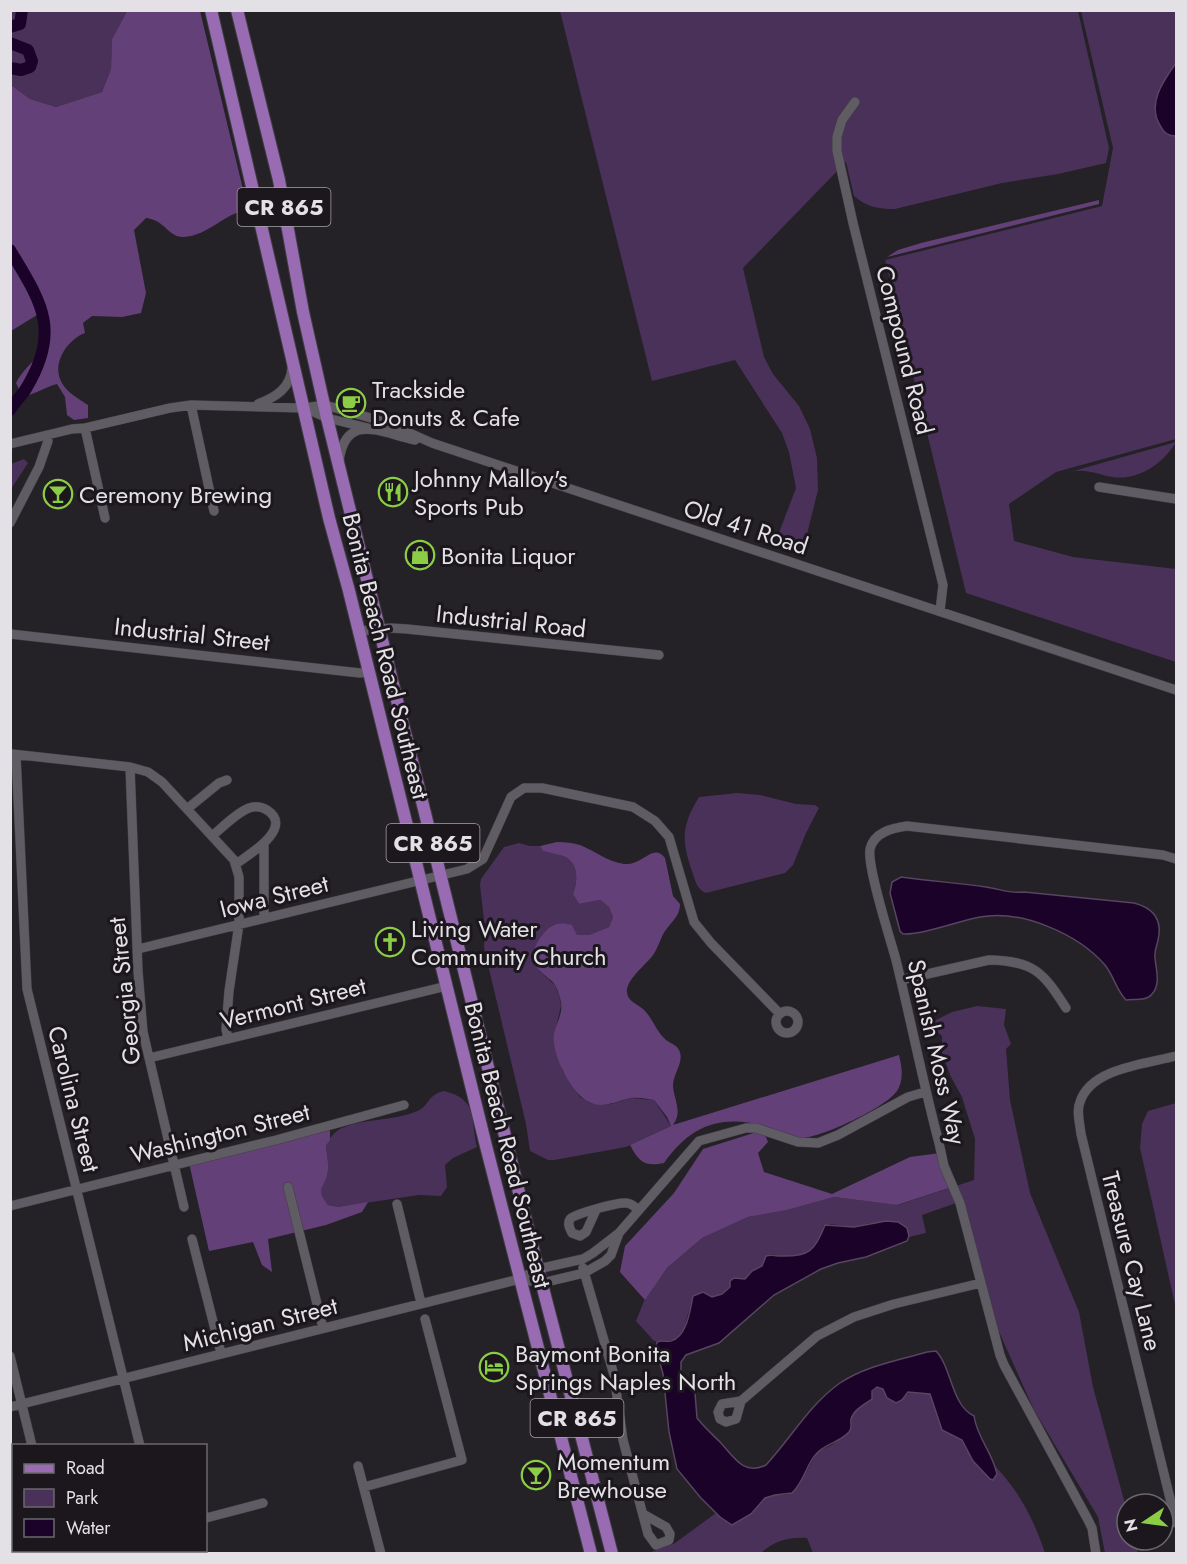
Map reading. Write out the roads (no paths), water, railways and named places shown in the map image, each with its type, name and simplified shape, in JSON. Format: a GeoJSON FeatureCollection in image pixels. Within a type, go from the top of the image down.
{"type":"FeatureCollection","features":[{"type":"Feature","properties":{"kind":"main road","name":"Bonita Beach Road Southeast"},"geometry":{"type":"LineString","coordinates":[[211,10],[329,518],[591,1554]]}},
{"type":"Feature","properties":{"kind":"main road","name":"Bonita Beach Road Southeast"},"geometry":{"type":"LineString","coordinates":[[237,10],[279,180],[303,312],[326,411],[538,1269],[612,1554]]}},
{"type":"Feature","properties":{"kind":"street","name":"Compound Road"},"geometry":{"type":"LineString","coordinates":[[855,102],[842,120],[837,137],[837,151],[943,585],[940,611]]}},
{"type":"Feature","properties":{"kind":"street"},"geometry":{"type":"LineString","coordinates":[[254,406],[271,399],[287,384],[292,369],[291,349]]}},
{"type":"Feature","properties":{"kind":"street"},"geometry":{"type":"LineString","coordinates":[[191,405],[214,511]]}},
{"type":"Feature","properties":{"kind":"street","name":"Old 41 Road"},"geometry":{"type":"LineString","coordinates":[[10,444],[191,405],[304,408],[385,422],[432,443],[1176,690]]}},
{"type":"Feature","properties":{"kind":"street","name":"Old 41 Road"},"geometry":{"type":"LineString","coordinates":[[326,411],[391,435],[432,443]]}},
{"type":"Feature","properties":{"kind":"street"},"geometry":{"type":"LineString","coordinates":[[85,428],[105,518]]}},
{"type":"Feature","properties":{"kind":"street","name":"Old 41 Road"},"geometry":{"type":"LineString","coordinates":[[10,450],[72,435],[85,428]]}},
{"type":"Feature","properties":{"kind":"street"},"geometry":{"type":"LineString","coordinates":[[339,463],[343,443],[347,436],[368,428]]}},
{"type":"Feature","properties":{"kind":"street"},"geometry":{"type":"LineString","coordinates":[[10,523],[39,466],[48,441]]}},
{"type":"Feature","properties":{"kind":"street"},"geometry":{"type":"LineString","coordinates":[[1099,487],[1176,499]]}},
{"type":"Feature","properties":{"kind":"street","name":"Industrial Road"},"geometry":{"type":"LineString","coordinates":[[359,631],[420,630],[659,655]]}},
{"type":"Feature","properties":{"kind":"street","name":"Industrial Street"},"geometry":{"type":"LineString","coordinates":[[10,634],[360,673],[369,672]]}},
{"type":"Feature","properties":{"kind":"street"},"geometry":{"type":"LineString","coordinates":[[13,754],[130,767],[156,776],[236,864],[239,877],[239,924],[229,991],[226,1029],[228,1039]]}},
{"type":"Feature","properties":{"kind":"street","name":"Carolina Street"},"geometry":{"type":"LineString","coordinates":[[13,754],[27,989],[140,1444]]}},
{"type":"Feature","properties":{"kind":"street","name":"Georgia Street"},"geometry":{"type":"LineString","coordinates":[[130,767],[140,1003],[149,1058],[183,1207]]}},
{"type":"Feature","properties":{"kind":"street"},"geometry":{"type":"LineString","coordinates":[[187,809],[226,780]]}},
{"type":"Feature","properties":{"kind":"street","name":"Iowa Street"},"geometry":{"type":"LineString","coordinates":[[138,949],[467,869],[483,860],[511,797],[524,788],[542,788],[633,807],[655,821],[669,837],[694,922],[711,944],[780,1014]]}},
{"type":"Feature","properties":{"kind":"street"},"geometry":{"type":"LineString","coordinates":[[212,836],[247,809],[257,807],[266,809],[274,820],[273,833],[264,844],[236,864]]}},
{"type":"Feature","properties":{"kind":"street","name":"Spanish Moss Way"},"geometry":{"type":"LineString","coordinates":[[1096,1554],[1092,1528],[1004,1365],[960,1203],[944,1166],[901,980],[873,872],[870,848],[878,836],[892,828],[907,826],[1163,855],[1176,859]]}},
{"type":"Feature","properties":{"kind":"street"},"geometry":{"type":"LineString","coordinates":[[264,844],[264,918]]}},
{"type":"Feature","properties":{"kind":"street"},"geometry":{"type":"LineString","coordinates":[[901,980],[1000,959],[1039,972],[1052,986],[1066,1008]]}},
{"type":"Feature","properties":{"kind":"street","name":"Vermont Street"},"geometry":{"type":"LineString","coordinates":[[149,1058],[447,986]]}},
{"type":"Feature","properties":{"kind":"street","name":"Treasure Cay Lane"},"geometry":{"type":"LineString","coordinates":[[1176,1056],[1116,1071],[1094,1082],[1079,1103],[1081,1134],[1176,1522]]}},
{"type":"Feature","properties":{"kind":"street"},"geometry":{"type":"LineString","coordinates":[[520,1279],[538,1269],[581,1260],[594,1253],[619,1233],[699,1141],[746,1128],[756,1128],[798,1142],[818,1143],[908,1097],[926,1092]]}},
{"type":"Feature","properties":{"kind":"street","name":"Washington Street"},"geometry":{"type":"LineString","coordinates":[[10,1206],[404,1105]]}},
{"type":"Feature","properties":{"kind":"street"},"geometry":{"type":"LineString","coordinates":[[288,1187],[323,1328]]}},
{"type":"Feature","properties":{"kind":"street"},"geometry":{"type":"LineString","coordinates":[[596,1210],[628,1203],[639,1210]]}},
{"type":"Feature","properties":{"kind":"street"},"geometry":{"type":"LineString","coordinates":[[397,1204],[421,1303]]}},
{"type":"Feature","properties":{"kind":"street"},"geometry":{"type":"LineString","coordinates":[[520,1279],[542,1282],[584,1273],[611,1255],[619,1233]]}},
{"type":"Feature","properties":{"kind":"street"},"geometry":{"type":"LineString","coordinates":[[192,1239],[221,1353]]}},
{"type":"Feature","properties":{"kind":"street"},"geometry":{"type":"LineString","coordinates":[[581,1260],[614,1375],[622,1434],[643,1514]]}},
{"type":"Feature","properties":{"kind":"street","name":"Michigan Street"},"geometry":{"type":"LineString","coordinates":[[10,1407],[520,1279]]}},
{"type":"Feature","properties":{"kind":"street"},"geometry":{"type":"LineString","coordinates":[[741,1401],[817,1336],[854,1317],[894,1304],[981,1283]]}},
{"type":"Feature","properties":{"kind":"street"},"geometry":{"type":"LineString","coordinates":[[364,1487],[462,1460],[425,1319]]}},
{"type":"Feature","properties":{"kind":"street"},"geometry":{"type":"LineString","coordinates":[[10,1356],[32,1444]]}},
{"type":"Feature","properties":{"kind":"street"},"geometry":{"type":"LineString","coordinates":[[358,1466],[381,1554]]}},
{"type":"Feature","properties":{"kind":"street"},"geometry":{"type":"LineString","coordinates":[[207,1518],[263,1503]]}},
{"type":"Feature","properties":{"kind":"water"},"geometry":{"type":"Polygon","coordinates":[[[1176,63],[1176,136],[1164,131],[1155,110],[1162,85],[1176,63]]]}},
{"type":"Feature","properties":{"kind":"water"},"geometry":{"type":"Polygon","coordinates":[[[901,877],[1010,892],[1141,905],[1151,911],[1158,920],[1159,926],[1155,953],[1157,977],[1155,990],[1147,998],[1126,1000],[1108,969],[1094,954],[1064,934],[1030,920],[996,915],[903,934],[900,931],[890,893],[892,882],[901,877]]]}},
{"type":"Feature","properties":{"kind":"water"},"geometry":{"type":"Polygon","coordinates":[[[886,1221],[898,1222],[907,1228],[909,1236],[907,1241],[866,1257],[821,1269],[774,1295],[719,1343],[686,1355],[681,1362],[681,1373],[695,1393],[697,1418],[735,1459],[745,1467],[758,1468],[766,1465],[819,1401],[840,1383],[871,1368],[936,1351],[961,1404],[974,1416],[978,1431],[992,1458],[997,1474],[993,1480],[990,1479],[973,1461],[962,1440],[942,1430],[930,1394],[908,1392],[902,1400],[896,1403],[887,1398],[883,1389],[877,1387],[872,1391],[872,1399],[852,1415],[849,1432],[817,1453],[792,1493],[765,1498],[751,1514],[732,1525],[720,1517],[700,1497],[677,1469],[669,1432],[663,1374],[656,1349],[657,1342],[671,1341],[681,1334],[687,1322],[693,1296],[703,1292],[712,1297],[722,1294],[730,1287],[730,1281],[734,1278],[745,1279],[752,1271],[762,1266],[766,1256],[790,1256],[810,1251],[818,1241],[825,1225],[854,1227],[886,1221]]]}},
{"type":"Feature","properties":{"kind":"waterway"},"geometry":{"type":"LineString","coordinates":[[10,27],[20,24],[22,10]]}},
{"type":"Feature","properties":{"kind":"waterway"},"geometry":{"type":"LineString","coordinates":[[10,43],[28,50],[32,61],[30,67],[21,70],[10,68]]}},
{"type":"Feature","properties":{"kind":"waterway"},"geometry":{"type":"LineString","coordinates":[[10,250],[38,301],[45,332],[37,367],[25,390],[10,410]]}},
{"type":"Feature","properties":{"kind":"place","name":"Trackside Donuts & Cafe"},"geometry":{"type":"Point","coordinates":[351,403]}},
{"type":"Feature","properties":{"kind":"place","name":"Johnny Malloy's Sports Pub"},"geometry":{"type":"Point","coordinates":[393,492]}},
{"type":"Feature","properties":{"kind":"place","name":"Ceremony Brewing"},"geometry":{"type":"Point","coordinates":[58,494]}},
{"type":"Feature","properties":{"kind":"place","name":"Bonita Liquor"},"geometry":{"type":"Point","coordinates":[420,555]}},
{"type":"Feature","properties":{"kind":"place","name":"Living Water Community Church"},"geometry":{"type":"Point","coordinates":[390,942]}},
{"type":"Feature","properties":{"kind":"place","name":"Baymont Bonita Springs Naples North"},"geometry":{"type":"Point","coordinates":[494,1367]}},
{"type":"Feature","properties":{"kind":"place","name":"Momentum Brewhouse"},"geometry":{"type":"Point","coordinates":[536,1475]}}]}
